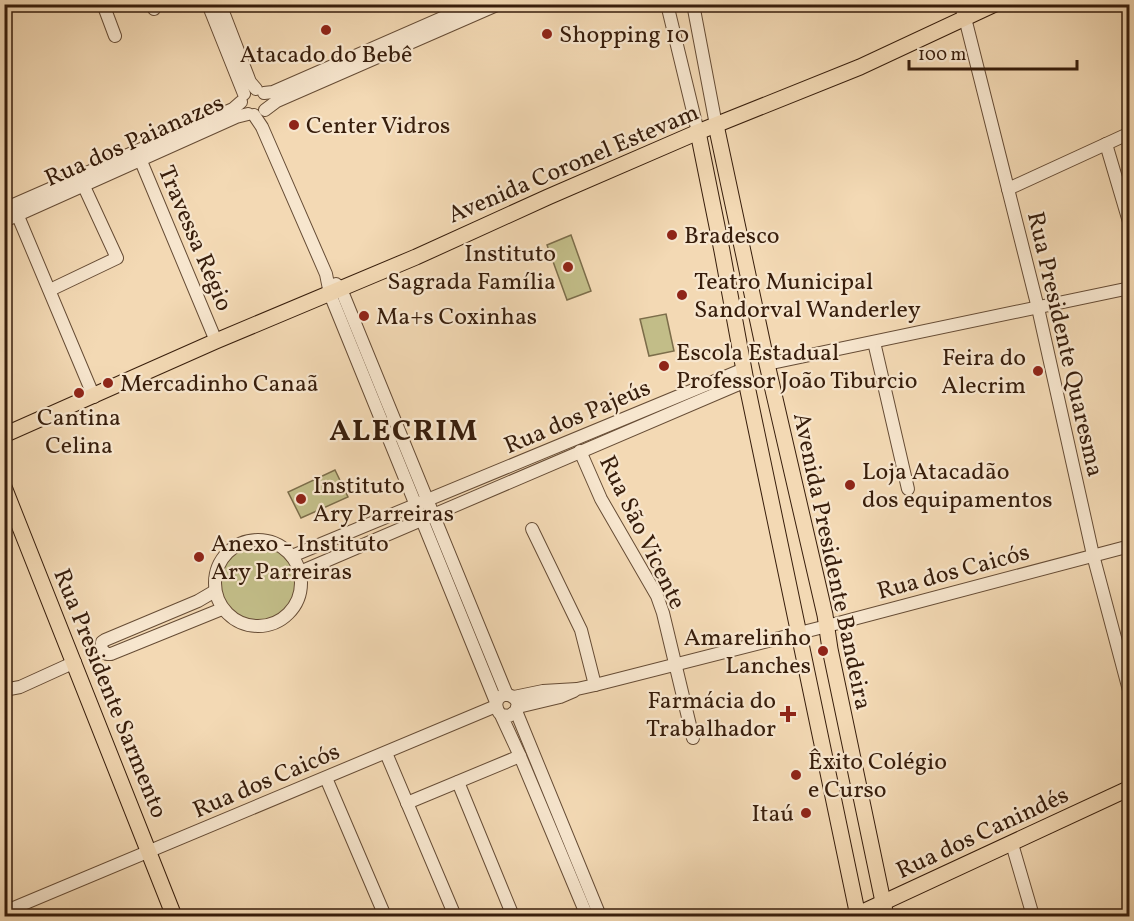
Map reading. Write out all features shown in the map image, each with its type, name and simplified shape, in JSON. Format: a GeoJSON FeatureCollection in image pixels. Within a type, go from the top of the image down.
{"type":"FeatureCollection","features":[{"type":"Feature","properties":{"kind":"main road","name":"Avenida Coronel Estevam"},"geometry":{"type":"LineString","coordinates":[[4,435],[698,132],[860,67],[962,11],[995,4]]}},
{"type":"Feature","properties":{"kind":"main road","name":"Avenida Presidente Bandeira"},"geometry":{"type":"LineString","coordinates":[[716,125],[767,364],[827,626],[884,910]]}},
{"type":"Feature","properties":{"kind":"main road","name":"Avenida Presidente Bandeira"},"geometry":{"type":"LineString","coordinates":[[698,132],[745,375],[857,916]]}},
{"type":"Feature","properties":{"kind":"main road","name":"Rua Presidente Sarmento"},"geometry":{"type":"LineString","coordinates":[[4,487],[174,916]]}},
{"type":"Feature","properties":{"kind":"main road"},"geometry":{"type":"LineString","coordinates":[[824,751],[850,746]]}},
{"type":"Feature","properties":{"kind":"main road","name":"Rua dos Canindés"},"geometry":{"type":"LineString","coordinates":[[857,916],[884,910],[1012,844],[1130,788]]}},
{"type":"Feature","properties":{"kind":"street"},"geometry":{"type":"LineString","coordinates":[[103,4],[115,36]]}},
{"type":"Feature","properties":{"kind":"street"},"geometry":{"type":"LineString","coordinates":[[208,4],[251,95],[267,100],[257,113]]}},
{"type":"Feature","properties":{"kind":"street"},"geometry":{"type":"LineString","coordinates":[[220,4],[250,82],[251,95],[243,109],[257,113]]}},
{"type":"Feature","properties":{"kind":"street"},"geometry":{"type":"LineString","coordinates":[[387,48],[474,4]]}},
{"type":"Feature","properties":{"kind":"street"},"geometry":{"type":"LineString","coordinates":[[387,48],[499,4]]}},
{"type":"Feature","properties":{"kind":"street","name":"Avenida Presidente Bandeira"},"geometry":{"type":"LineString","coordinates":[[667,4],[698,132]]}},
{"type":"Feature","properties":{"kind":"street","name":"Avenida Presidente Bandeira"},"geometry":{"type":"LineString","coordinates":[[693,4],[716,125]]}},
{"type":"Feature","properties":{"kind":"street","name":"Rua Presidente Quaresma"},"geometry":{"type":"LineString","coordinates":[[962,11],[1038,308],[1093,555],[1130,694]]}},
{"type":"Feature","properties":{"kind":"street","name":"Rua dos Paianazes"},"geometry":{"type":"LineString","coordinates":[[4,221],[12,210],[138,156],[233,109],[251,95],[273,92],[387,48]]}},
{"type":"Feature","properties":{"kind":"street","name":"Rua dos Paianazes"},"geometry":{"type":"LineString","coordinates":[[138,156],[237,117],[257,113],[387,48]]}},
{"type":"Feature","properties":{"kind":"street"},"geometry":{"type":"LineString","coordinates":[[257,113],[376,391],[421,503],[421,519],[498,709],[520,756],[544,796]]}},
{"type":"Feature","properties":{"kind":"street"},"geometry":{"type":"LineString","coordinates":[[1008,189],[1130,133]]}},
{"type":"Feature","properties":{"kind":"street"},"geometry":{"type":"LineString","coordinates":[[1106,144],[1130,225]]}},
{"type":"Feature","properties":{"kind":"street","name":"Travessa Régio"},"geometry":{"type":"LineString","coordinates":[[138,156],[216,341]]}},
{"type":"Feature","properties":{"kind":"street"},"geometry":{"type":"LineString","coordinates":[[50,290],[117,258],[82,181]]}},
{"type":"Feature","properties":{"kind":"street"},"geometry":{"type":"LineString","coordinates":[[12,210],[50,290],[94,397]]}},
{"type":"Feature","properties":{"kind":"street"},"geometry":{"type":"LineString","coordinates":[[767,364],[1130,288]]}},
{"type":"Feature","properties":{"kind":"street"},"geometry":{"type":"LineString","coordinates":[[873,342],[908,489]]}},
{"type":"Feature","properties":{"kind":"street","name":"Rua dos Pajeús"},"geometry":{"type":"LineString","coordinates":[[300,572],[580,451],[745,375]]}},
{"type":"Feature","properties":{"kind":"street","name":"Rua dos Pajeús"},"geometry":{"type":"LineString","coordinates":[[292,556],[745,375]]}},
{"type":"Feature","properties":{"kind":"street","name":"Rua São Vicente"},"geometry":{"type":"LineString","coordinates":[[580,451],[602,499],[657,596],[693,738]]}},
{"type":"Feature","properties":{"kind":"street"},"geometry":{"type":"LineString","coordinates":[[421,503],[433,514],[467,598],[514,703],[544,796],[576,875],[587,916]]}},
{"type":"Feature","properties":{"kind":"street"},"geometry":{"type":"LineString","coordinates":[[532,529],[581,630],[595,685]]}},
{"type":"Feature","properties":{"kind":"street"},"geometry":{"type":"LineString","coordinates":[[257,539],[272,542],[286,549],[300,572],[301,587],[297,602],[289,614],[276,623],[265,626],[241,623],[231,617],[222,609],[215,591],[214,576],[219,562],[229,550],[242,542],[257,539]]}},
{"type":"Feature","properties":{"kind":"street","name":"Rua dos Caicós"},"geometry":{"type":"LineString","coordinates":[[4,912],[445,729],[462,719],[498,709],[509,716],[514,703],[560,697],[577,689],[675,663],[827,626],[1130,546]]}},
{"type":"Feature","properties":{"kind":"street"},"geometry":{"type":"LineString","coordinates":[[215,591],[198,601],[105,640],[102,642],[101,649],[106,654],[111,654],[222,609]]}},
{"type":"Feature","properties":{"kind":"street"},"geometry":{"type":"LineString","coordinates":[[455,603],[467,598]]}},
{"type":"Feature","properties":{"kind":"street"},"geometry":{"type":"LineString","coordinates":[[198,601],[206,615]]}},
{"type":"Feature","properties":{"kind":"street"},"geometry":{"type":"LineString","coordinates":[[145,623],[151,638]]}},
{"type":"Feature","properties":{"kind":"street"},"geometry":{"type":"LineString","coordinates":[[4,699],[20,687],[75,662]]}},
{"type":"Feature","properties":{"kind":"street"},"geometry":{"type":"LineString","coordinates":[[4,690],[20,687]]}},
{"type":"Feature","properties":{"kind":"street"},"geometry":{"type":"LineString","coordinates":[[498,709],[501,697],[514,703]]}},
{"type":"Feature","properties":{"kind":"street"},"geometry":{"type":"LineString","coordinates":[[386,753],[455,916]]}},
{"type":"Feature","properties":{"kind":"street"},"geometry":{"type":"LineString","coordinates":[[407,803],[520,756]]}},
{"type":"Feature","properties":{"kind":"street"},"geometry":{"type":"LineString","coordinates":[[326,778],[385,916]]}},
{"type":"Feature","properties":{"kind":"street"},"geometry":{"type":"LineString","coordinates":[[459,782],[513,916]]}},
{"type":"Feature","properties":{"kind":"street"},"geometry":{"type":"LineString","coordinates":[[1012,844],[1033,916]]}},
{"type":"Feature","properties":{"kind":"street"},"geometry":{"type":"LineString","coordinates":[[576,875],[600,916]]}},
{"type":"Feature","properties":{"kind":"shaded area"},"geometry":{"type":"Polygon","coordinates":[[[571,235],[591,291],[567,300],[547,245],[571,235]]]}},
{"type":"Feature","properties":{"kind":"shaded area"},"geometry":{"type":"Polygon","coordinates":[[[666,314],[674,351],[649,356],[640,319],[666,314]]]}},
{"type":"Feature","properties":{"kind":"shaded area"},"geometry":{"type":"Polygon","coordinates":[[[335,470],[348,497],[301,518],[288,492],[335,470]]]}},
{"type":"Feature","properties":{"kind":"shaded area"},"geometry":{"type":"Polygon","coordinates":[[[250,543],[266,543],[281,550],[292,561],[299,576],[296,600],[287,613],[266,625],[250,625],[235,618],[224,607],[217,592],[217,576],[224,561],[235,550],[250,543]]]}},
{"type":"Feature","properties":{"kind":"place","name":"Atacado do Bebê"},"geometry":{"type":"Point","coordinates":[326,30]}},
{"type":"Feature","properties":{"kind":"place","name":"Shopping 10"},"geometry":{"type":"Point","coordinates":[547,34]}},
{"type":"Feature","properties":{"kind":"place","name":"Center Vidros"},"geometry":{"type":"Point","coordinates":[294,125]}},
{"type":"Feature","properties":{"kind":"place","name":"Bradesco"},"geometry":{"type":"Point","coordinates":[672,235]}},
{"type":"Feature","properties":{"kind":"place","name":"Instituto Sagrada Família"},"geometry":{"type":"Point","coordinates":[568,267]}},
{"type":"Feature","properties":{"kind":"place","name":"Teatro Municipal Sandorval Wanderley"},"geometry":{"type":"Point","coordinates":[682,295]}},
{"type":"Feature","properties":{"kind":"place","name":"Ma+s Coxinhas"},"geometry":{"type":"Point","coordinates":[364,316]}},
{"type":"Feature","properties":{"kind":"place","name":"Escola Estadual Professor João Tiburcio"},"geometry":{"type":"Point","coordinates":[664,366]}},
{"type":"Feature","properties":{"kind":"place","name":"Feira do Alecrim"},"geometry":{"type":"Point","coordinates":[1038,371]}},
{"type":"Feature","properties":{"kind":"place","name":"Mercadinho Canaã"},"geometry":{"type":"Point","coordinates":[108,383]}},
{"type":"Feature","properties":{"kind":"place","name":"Cantina Celina"},"geometry":{"type":"Point","coordinates":[79,393]}},
{"type":"Feature","properties":{"kind":"place","name":"Loja Atacadão dos equipamentos"},"geometry":{"type":"Point","coordinates":[850,485]}},
{"type":"Feature","properties":{"kind":"place","name":"Instituto Ary Parreiras"},"geometry":{"type":"Point","coordinates":[301,499]}},
{"type":"Feature","properties":{"kind":"place","name":"Anexo - Instituto Ary Parreiras"},"geometry":{"type":"Point","coordinates":[199,557]}},
{"type":"Feature","properties":{"kind":"place","name":"Amarelinho Lanches"},"geometry":{"type":"Point","coordinates":[823,651]}},
{"type":"Feature","properties":{"kind":"place","name":"Farmácia do Trabalhador"},"geometry":{"type":"Point","coordinates":[788,714]}},
{"type":"Feature","properties":{"kind":"place","name":"Êxito Colégio e Curso"},"geometry":{"type":"Point","coordinates":[796,775]}},
{"type":"Feature","properties":{"kind":"place","name":"Itaú"},"geometry":{"type":"Point","coordinates":[806,813]}},
{"type":"Feature","properties":{"kind":"district","name":"ALECRIM"},"geometry":{"type":"Point","coordinates":[404,430]}}]}
